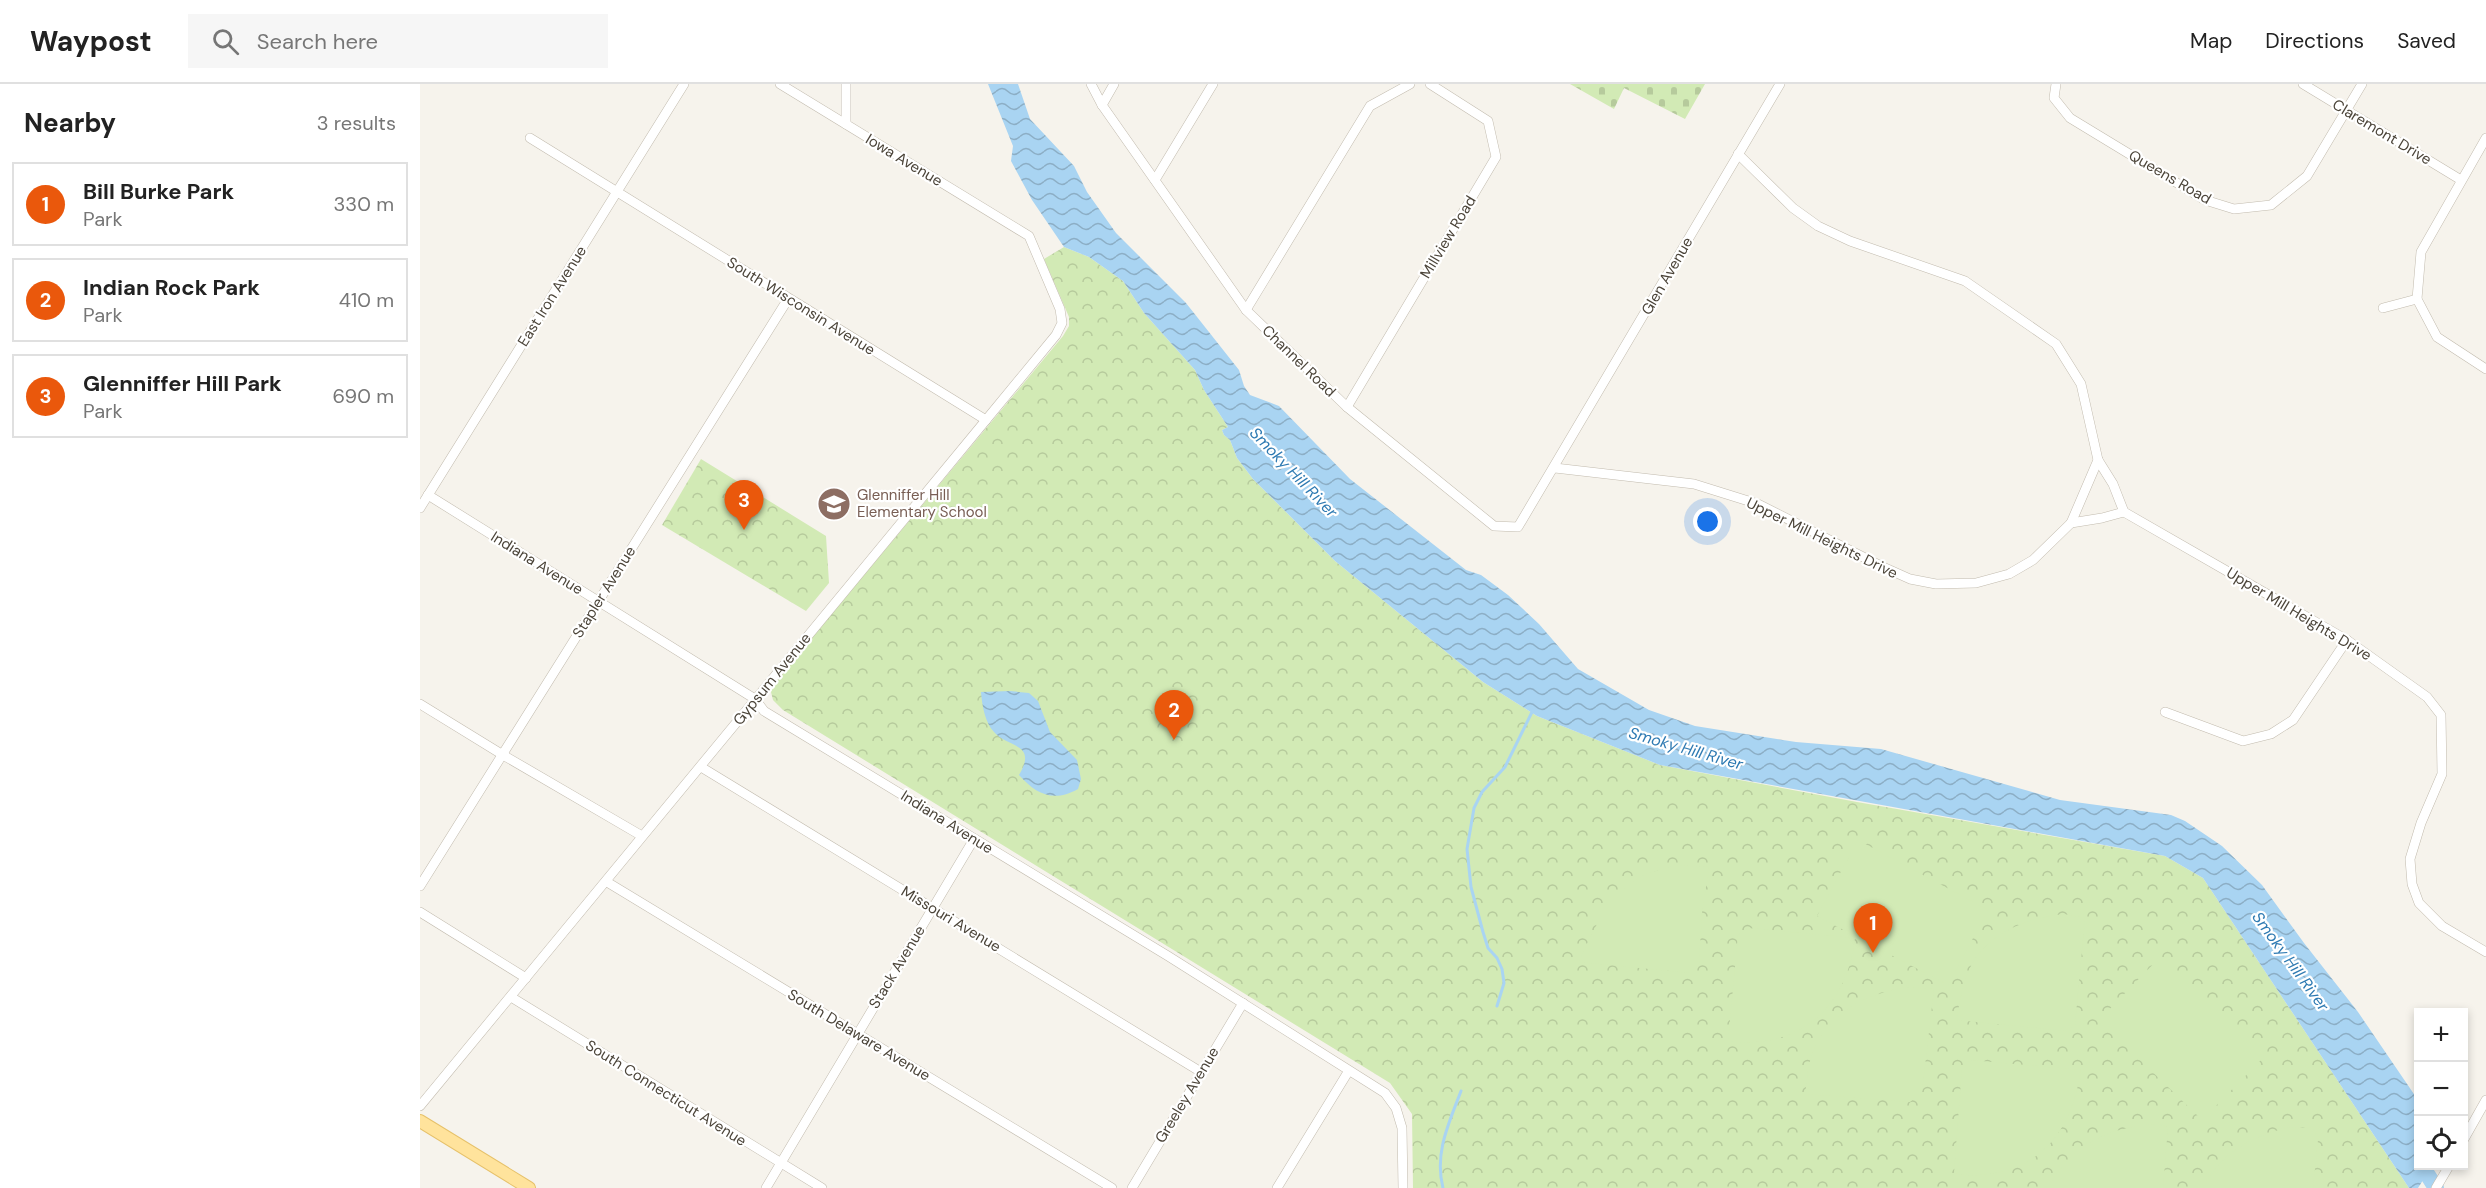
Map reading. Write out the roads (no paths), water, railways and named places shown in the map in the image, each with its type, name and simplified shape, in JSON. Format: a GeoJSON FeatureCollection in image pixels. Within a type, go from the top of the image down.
{"type":"FeatureCollection","features":[{"type":"Feature","properties":{"kind":"main road"},"geometry":{"type":"LineString","coordinates":[[420,1121],[530,1188]]}},
{"type":"Feature","properties":{"kind":"street","name":"East Iron Avenue"},"geometry":{"type":"LineString","coordinates":[[420,508],[684,84]]}},
{"type":"Feature","properties":{"kind":"street","name":"Iowa Avenue"},"geometry":{"type":"LineString","coordinates":[[780,84],[1029,236]]}},
{"type":"Feature","properties":{"kind":"street"},"geometry":{"type":"LineString","coordinates":[[846,84],[846,124]]}},
{"type":"Feature","properties":{"kind":"street","name":"Channel Road"},"geometry":{"type":"LineString","coordinates":[[1091,84],[1102,105],[1246,310],[1347,408],[1494,526],[1518,527],[1555,468]]}},
{"type":"Feature","properties":{"kind":"street"},"geometry":{"type":"LineString","coordinates":[[1102,105],[1114,84]]}},
{"type":"Feature","properties":{"kind":"street"},"geometry":{"type":"LineString","coordinates":[[1155,180],[1213,84]]}},
{"type":"Feature","properties":{"kind":"street"},"geometry":{"type":"LineString","coordinates":[[1246,310],[1370,106],[1410,84]]}},
{"type":"Feature","properties":{"kind":"street","name":"Millview Road"},"geometry":{"type":"LineString","coordinates":[[1347,408],[1496,157],[1488,121],[1430,84]]}},
{"type":"Feature","properties":{"kind":"street","name":"Glen Avenue"},"geometry":{"type":"LineString","coordinates":[[1555,468],[1780,84]]}},
{"type":"Feature","properties":{"kind":"street","name":"Queens Road"},"geometry":{"type":"LineString","coordinates":[[2056,84],[2054,98],[2070,118],[2205,200],[2234,209],[2271,206],[2307,176],[2362,84]]}},
{"type":"Feature","properties":{"kind":"street","name":"Claremont Drive"},"geometry":{"type":"LineString","coordinates":[[2303,84],[2461,180]]}},
{"type":"Feature","properties":{"kind":"street","name":"South Wisconsin Avenue"},"geometry":{"type":"LineString","coordinates":[[530,138],[986,420]]}},
{"type":"Feature","properties":{"kind":"street"},"geometry":{"type":"LineString","coordinates":[[2486,138],[2421,252],[2417,299],[2437,337],[2486,369]]}},
{"type":"Feature","properties":{"kind":"street"},"geometry":{"type":"LineString","coordinates":[[1738,154],[1793,208],[1818,226],[1850,241],[1965,281],[2056,344],[2081,384],[2098,460],[2113,484],[2124,512],[2072,523]]}},
{"type":"Feature","properties":{"kind":"street","name":"Gypsum Avenue"},"geometry":{"type":"LineString","coordinates":[[420,1106],[1056,335],[1062,323],[1060,309],[1029,236]]}},
{"type":"Feature","properties":{"kind":"street","name":"Stapler Avenue"},"geometry":{"type":"LineString","coordinates":[[420,886],[788,299]]}},
{"type":"Feature","properties":{"kind":"street"},"geometry":{"type":"LineString","coordinates":[[2383,308],[2417,299]]}},
{"type":"Feature","properties":{"kind":"street","name":"Upper Mill Heights Drive"},"geometry":{"type":"LineString","coordinates":[[1555,468],[1694,484],[1758,504],[1881,566],[1910,579],[1936,584],[1976,583],[2008,573],[2034,560],[2072,523],[2098,460]]}},
{"type":"Feature","properties":{"kind":"street","name":"Indiana Avenue"},"geometry":{"type":"LineString","coordinates":[[428,495],[755,699],[764,711],[1243,1003],[1348,1072],[1385,1093],[1396,1108],[1402,1128],[1403,1188]]}},
{"type":"Feature","properties":{"kind":"street","name":"Upper Mill Heights Drive"},"geometry":{"type":"LineString","coordinates":[[2124,512],[2347,640],[2427,697],[2441,715],[2442,774],[2421,823],[2410,859],[2412,885],[2419,903],[2442,926],[2486,952]]}},
{"type":"Feature","properties":{"kind":"street"},"geometry":{"type":"LineString","coordinates":[[2165,712],[2243,741],[2271,734],[2293,720],[2347,640]]}},
{"type":"Feature","properties":{"kind":"street"},"geometry":{"type":"LineString","coordinates":[[420,704],[642,836]]}},
{"type":"Feature","properties":{"kind":"street","name":"Missouri Avenue"},"geometry":{"type":"LineString","coordinates":[[701,766],[1201,1072]]}},
{"type":"Feature","properties":{"kind":"street","name":"Stack Avenue"},"geometry":{"type":"LineString","coordinates":[[766,1188],[974,839]]}},
{"type":"Feature","properties":{"kind":"street","name":"South Delaware Avenue"},"geometry":{"type":"LineString","coordinates":[[607,882],[1112,1188]]}},
{"type":"Feature","properties":{"kind":"street"},"geometry":{"type":"LineString","coordinates":[[420,912],[526,978]]}},
{"type":"Feature","properties":{"kind":"street","name":"South Connecticut Avenue"},"geometry":{"type":"LineString","coordinates":[[511,997],[822,1188]]}},
{"type":"Feature","properties":{"kind":"street","name":"Greeley Avenue"},"geometry":{"type":"LineString","coordinates":[[1132,1188],[1243,1003]]}},
{"type":"Feature","properties":{"kind":"street"},"geometry":{"type":"LineString","coordinates":[[1277,1188],[1348,1072]]}},
{"type":"Feature","properties":{"kind":"street"},"geometry":{"type":"LineString","coordinates":[[2468,1130],[2486,1100]]}},
{"type":"Feature","properties":{"kind":"street"},"geometry":{"type":"LineString","coordinates":[[2436,1188],[2447,1170]]}},
{"type":"Feature","properties":{"kind":"water"},"geometry":{"type":"Polygon","coordinates":[[[988,84],[1018,84],[1030,119],[1074,166],[1087,192],[1116,233],[1186,303],[1239,370],[1244,386],[1250,395],[1279,406],[1350,479],[1466,570],[1481,575],[1508,595],[1539,624],[1578,669],[1649,710],[1695,726],[1796,742],[1881,749],[2060,800],[2171,815],[2185,821],[2222,846],[2262,885],[2358,1012],[2414,1094],[2414,1170],[2429,1170],[2418,1188],[2409,1188],[2203,878],[2165,856],[1660,765],[1537,716],[1483,682],[1335,561],[1253,479],[1237,458],[1230,440],[1224,435],[1222,430],[1228,427],[1204,390],[1195,370],[1144,313],[1123,281],[1089,257],[1064,247],[1032,200],[1011,161],[1013,146],[988,84]]]}},
{"type":"Feature","properties":{"kind":"water"},"geometry":{"type":"Polygon","coordinates":[[[981,692],[1029,693],[1038,701],[1050,732],[1077,760],[1081,779],[1078,789],[1053,796],[1032,787],[1019,775],[1024,765],[1023,752],[1000,737],[988,724],[981,692]]]}},
{"type":"Feature","properties":{"kind":"waterway"},"geometry":{"type":"LineString","coordinates":[[1497,1006],[1504,983],[1502,969],[1497,958],[1488,948],[1483,932],[1471,887],[1467,849],[1474,808],[1482,792],[1505,767],[1533,710]]}},
{"type":"Feature","properties":{"kind":"waterway"},"geometry":{"type":"LineString","coordinates":[[1443,1188],[1440,1163],[1444,1138],[1461,1091]]}},
{"type":"Feature","properties":{"kind":"waterway","name":"Smoky Hill River"},"geometry":{"type":"LineString","coordinates":[[2425,1170],[2436,1188]]}},
{"type":"Feature","properties":{"kind":"place","name":"Glenniffer Hill Elementary School"},"geometry":{"type":"Point","coordinates":[834,504]}},
{"type":"Feature","properties":{"kind":"place","name":"Glenniffer Hill Park"},"geometry":{"type":"Point","coordinates":[744,530]}},
{"type":"Feature","properties":{"kind":"place","name":"Indian Rock Park"},"geometry":{"type":"Point","coordinates":[1174,740]}},
{"type":"Feature","properties":{"kind":"place","name":"Bill Burke Park"},"geometry":{"type":"Point","coordinates":[1873,953]}}]}
